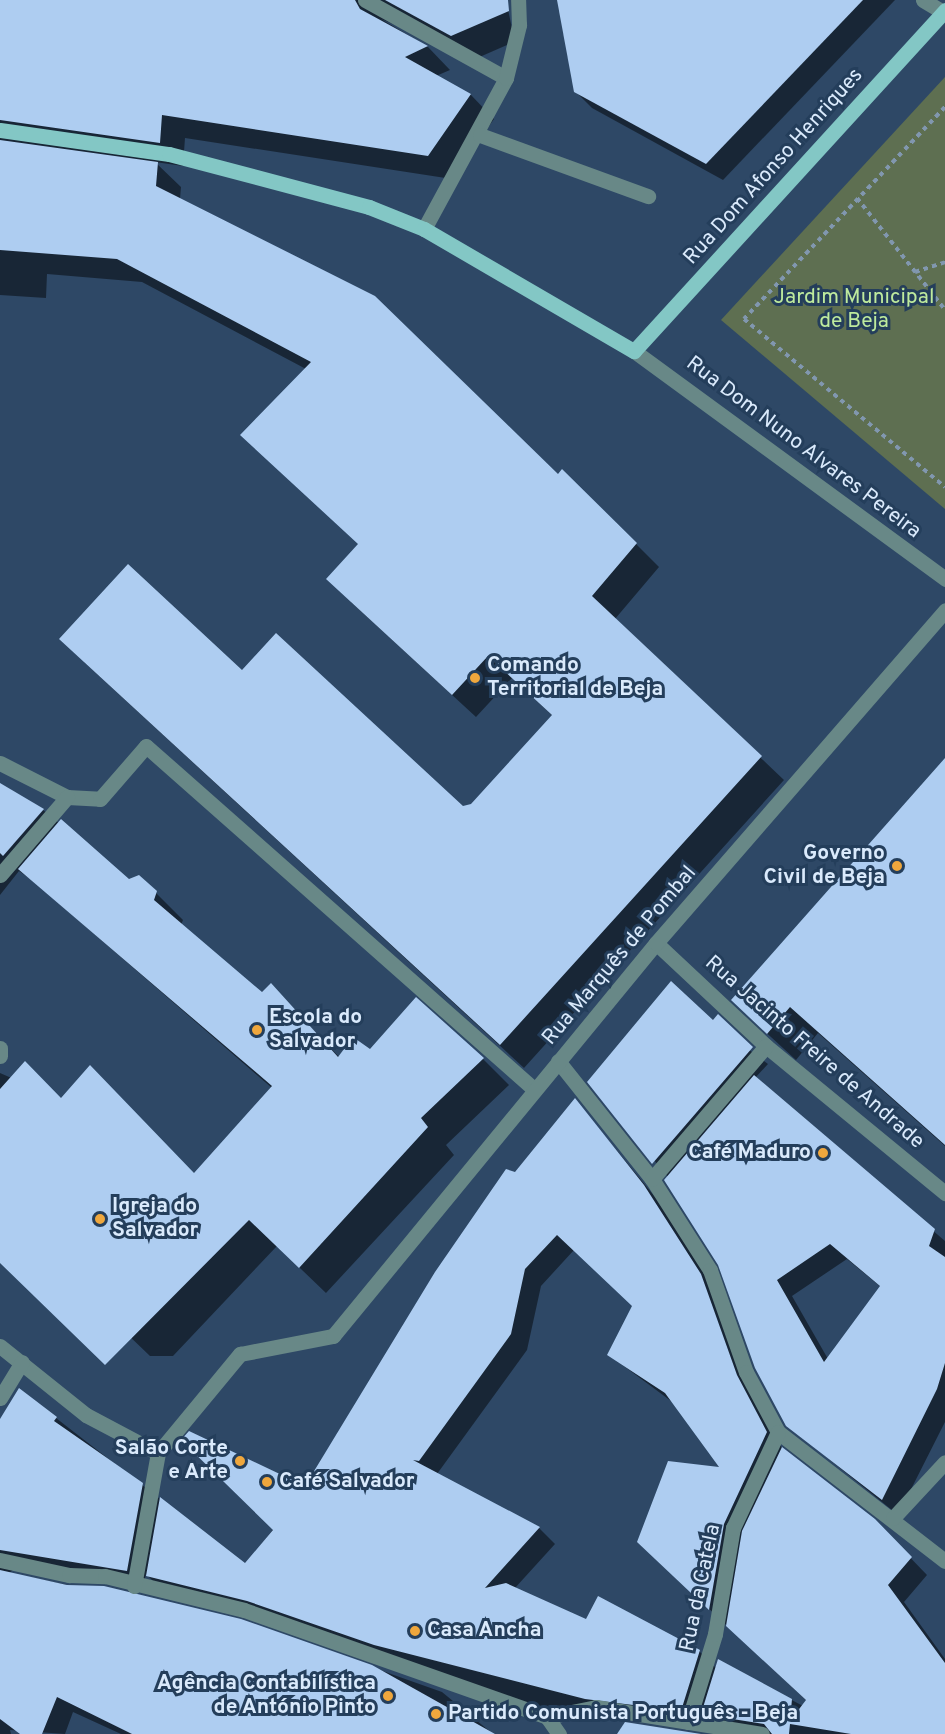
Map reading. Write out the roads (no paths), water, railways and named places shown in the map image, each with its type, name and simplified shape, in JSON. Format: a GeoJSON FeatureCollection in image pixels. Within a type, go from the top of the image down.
{"type":"FeatureCollection","features":[{"type":"Feature","properties":{"kind":"main road","name":"Rua Dom Afonso Henriques"},"geometry":{"type":"LineString","coordinates":[[634,351],[944,11]]}},
{"type":"Feature","properties":{"kind":"main road"},"geometry":{"type":"LineString","coordinates":[[0,130],[169,154],[369,207],[424,229],[634,351]]}},
{"type":"Feature","properties":{"kind":"street"},"geometry":{"type":"LineString","coordinates":[[365,0],[506,78]]}},
{"type":"Feature","properties":{"kind":"street"},"geometry":{"type":"LineString","coordinates":[[424,229],[480,135],[506,78],[519,25],[518,0]]}},
{"type":"Feature","properties":{"kind":"street"},"geometry":{"type":"LineString","coordinates":[[923,0],[944,11]]}},
{"type":"Feature","properties":{"kind":"street"},"geometry":{"type":"LineString","coordinates":[[480,135],[648,196]]}},
{"type":"Feature","properties":{"kind":"street","name":"Rua Dom Nuno Alvares Pereira"},"geometry":{"type":"LineString","coordinates":[[634,351],[945,579]]}},
{"type":"Feature","properties":{"kind":"street","name":"Rua Marquês de Pombal"},"geometry":{"type":"LineString","coordinates":[[158,1453],[240,1354],[333,1336],[656,943],[945,610]]}},
{"type":"Feature","properties":{"kind":"street"},"geometry":{"type":"LineString","coordinates":[[0,763],[67,797],[100,799],[146,746],[535,1090]]}},
{"type":"Feature","properties":{"kind":"street"},"geometry":{"type":"LineString","coordinates":[[0,875],[67,797]]}},
{"type":"Feature","properties":{"kind":"street","name":"Rua Jacinto Freire de Andrade"},"geometry":{"type":"LineString","coordinates":[[656,943],[766,1046],[945,1193]]}},
{"type":"Feature","properties":{"kind":"street"},"geometry":{"type":"LineString","coordinates":[[652,1179],[766,1046]]}},
{"type":"Feature","properties":{"kind":"street"},"geometry":{"type":"LineString","coordinates":[[0,1048],[0,1056]]}},
{"type":"Feature","properties":{"kind":"street"},"geometry":{"type":"LineString","coordinates":[[558,1061],[652,1179],[710,1270],[746,1372],[778,1432],[893,1518],[945,1561]]}},
{"type":"Feature","properties":{"kind":"street"},"geometry":{"type":"LineString","coordinates":[[0,1346],[86,1415],[158,1453],[134,1586]]}},
{"type":"Feature","properties":{"kind":"street"},"geometry":{"type":"LineString","coordinates":[[0,1398],[22,1362]]}},
{"type":"Feature","properties":{"kind":"street","name":"Rua da Catela"},"geometry":{"type":"LineString","coordinates":[[688,1722],[715,1634],[733,1528],[778,1432]]}},
{"type":"Feature","properties":{"kind":"street"},"geometry":{"type":"LineString","coordinates":[[893,1518],[945,1462]]}},
{"type":"Feature","properties":{"kind":"street"},"geometry":{"type":"LineString","coordinates":[[0,1560],[244,1610],[547,1717],[596,1707],[740,1733],[762,1734]]}},
{"type":"Feature","properties":{"kind":"street"},"geometry":{"type":"LineString","coordinates":[[547,1717],[559,1734]]}},
{"type":"Feature","properties":{"kind":"place","name":"Comando Territorial de Beja"},"geometry":{"type":"Point","coordinates":[475,678]}},
{"type":"Feature","properties":{"kind":"place","name":"Governo Civil de Beja"},"geometry":{"type":"Point","coordinates":[897,866]}},
{"type":"Feature","properties":{"kind":"place","name":"Escola do Salvador"},"geometry":{"type":"Point","coordinates":[257,1030]}},
{"type":"Feature","properties":{"kind":"place","name":"Café Maduro"},"geometry":{"type":"Point","coordinates":[823,1153]}},
{"type":"Feature","properties":{"kind":"place","name":"Igreja do Salvador"},"geometry":{"type":"Point","coordinates":[100,1219]}},
{"type":"Feature","properties":{"kind":"place","name":"Salão Corte e Arte"},"geometry":{"type":"Point","coordinates":[240,1461]}},
{"type":"Feature","properties":{"kind":"place","name":"Café Salvador"},"geometry":{"type":"Point","coordinates":[267,1482]}},
{"type":"Feature","properties":{"kind":"place","name":"Casa Ancha"},"geometry":{"type":"Point","coordinates":[415,1631]}},
{"type":"Feature","properties":{"kind":"place","name":"Agência Contabilística de António Pinto"},"geometry":{"type":"Point","coordinates":[388,1696]}},
{"type":"Feature","properties":{"kind":"place","name":"Partido Comunista Português - Beja"},"geometry":{"type":"Point","coordinates":[436,1714]}},
{"type":"Feature","properties":{"kind":"park label","name":"Jardim Municipal de Beja"},"geometry":{"type":"Point","coordinates":[854,310]}}]}
